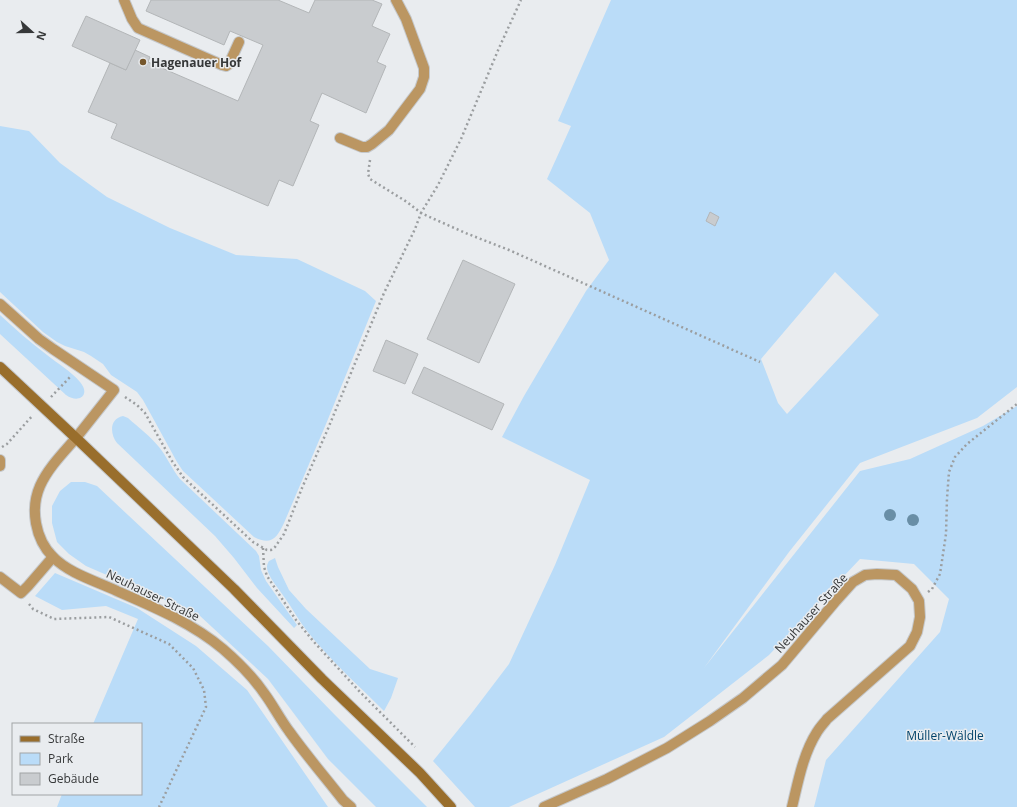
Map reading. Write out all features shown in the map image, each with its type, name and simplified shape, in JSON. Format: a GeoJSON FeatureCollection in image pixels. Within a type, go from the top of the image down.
{"type":"FeatureCollection","features":[{"type":"Feature","properties":{"kind":"main road"},"geometry":{"type":"LineString","coordinates":[[0,367],[229,584],[292,649],[420,773],[451,807]]}},
{"type":"Feature","properties":{"kind":"street"},"geometry":{"type":"LineString","coordinates":[[124,0],[132,19],[138,28],[222,65],[226,66],[229,64],[240,42]]}},
{"type":"Feature","properties":{"kind":"street"},"geometry":{"type":"LineString","coordinates":[[340,138],[367,147],[372,144],[389,130],[418,93],[422,85],[424,68],[406,19],[396,0]]}},
{"type":"Feature","properties":{"kind":"street"},"geometry":{"type":"LineString","coordinates":[[0,304],[53,350],[114,390]]}},
{"type":"Feature","properties":{"kind":"street","name":"Neuhauser Straße"},"geometry":{"type":"LineString","coordinates":[[114,390],[48,473],[40,487],[37,495],[35,513],[37,528],[43,544],[53,557],[69,569],[168,614],[201,632],[223,649],[245,669],[294,737],[343,800],[351,807]]}},
{"type":"Feature","properties":{"kind":"street"},"geometry":{"type":"LineString","coordinates":[[0,460],[0,466]]}},
{"type":"Feature","properties":{"kind":"street"},"geometry":{"type":"LineString","coordinates":[[0,577],[21,592],[53,557]]}},
{"type":"Feature","properties":{"kind":"street","name":"Neuhauser Straße"},"geometry":{"type":"LineString","coordinates":[[544,807],[607,780],[667,748],[743,698],[782,665],[853,582],[865,575],[896,575],[912,589],[919,601]]}},
{"type":"Feature","properties":{"kind":"street"},"geometry":{"type":"LineString","coordinates":[[792,807],[807,753],[817,732],[836,710],[910,646],[917,632],[920,617],[919,601]]}},
{"type":"Feature","properties":{"kind":"path"},"geometry":{"type":"LineString","coordinates":[[114,390],[137,405],[145,413],[172,461],[183,477],[250,540],[263,548],[269,550],[273,549],[284,534],[384,293],[415,229],[421,213],[438,185],[459,144],[499,48],[521,0]]}},
{"type":"Feature","properties":{"kind":"path"},"geometry":{"type":"LineString","coordinates":[[372,144],[368,172],[369,178],[407,202],[421,213],[509,250],[760,362]]}},
{"type":"Feature","properties":{"kind":"path"},"geometry":{"type":"LineString","coordinates":[[919,601],[932,589],[940,574],[946,534],[949,472],[955,457],[967,444],[1017,404]]}},
{"type":"Feature","properties":{"kind":"path"},"geometry":{"type":"LineString","coordinates":[[263,548],[264,567],[269,581],[305,632],[360,692]]}},
{"type":"Feature","properties":{"kind":"path"},"geometry":{"type":"LineString","coordinates":[[21,592],[33,609],[54,619],[108,617],[115,620],[169,644],[193,668],[204,690],[206,707],[159,807]]}},
{"type":"Feature","properties":{"kind":"green space","name":"Müller-Wäldle"},"geometry":{"type":"Polygon","coordinates":[[[611,0],[1017,0],[1017,387],[977,418],[860,463],[789,552],[704,668],[860,471],[910,459],[983,426],[1017,406],[1017,807],[814,807],[826,760],[940,632],[949,599],[914,564],[860,559],[769,655],[664,737],[509,807],[475,807],[433,761],[509,664],[555,565],[590,480],[502,437],[524,396],[586,291],[609,260],[590,213],[547,179],[571,126],[558,121],[611,0]],[[835,272],[761,359],[778,403],[787,414],[879,315],[835,272]]]}},
{"type":"Feature","properties":{"kind":"green space"},"geometry":{"type":"Polygon","coordinates":[[[0,126],[29,131],[60,163],[107,197],[170,228],[236,255],[297,259],[365,291],[376,301],[284,523],[279,533],[273,539],[265,541],[254,537],[183,471],[137,392],[111,375],[103,364],[91,356],[57,342],[43,332],[0,292],[0,126]]]}},
{"type":"Feature","properties":{"kind":"green space"},"geometry":{"type":"Polygon","coordinates":[[[0,315],[51,358],[69,371],[80,382],[84,391],[82,397],[75,399],[66,395],[0,334],[0,315]]]}},
{"type":"Feature","properties":{"kind":"green space"},"geometry":{"type":"Polygon","coordinates":[[[123,416],[128,418],[152,439],[162,451],[180,479],[256,551],[259,556],[261,570],[266,581],[297,625],[294,628],[257,588],[215,536],[117,443],[113,435],[112,427],[115,420],[123,416]]]}},
{"type":"Feature","properties":{"kind":"green space"},"geometry":{"type":"Polygon","coordinates":[[[71,482],[85,482],[97,486],[268,646],[427,807],[376,807],[328,759],[268,679],[199,615],[86,566],[69,554],[57,542],[52,523],[52,506],[60,491],[71,482]]]}},
{"type":"Feature","properties":{"kind":"green space"},"geometry":{"type":"Polygon","coordinates":[[[275,558],[289,590],[306,609],[370,669],[398,678],[391,698],[384,711],[335,662],[304,627],[269,575],[267,564],[275,558]]]}},
{"type":"Feature","properties":{"kind":"green space"},"geometry":{"type":"Polygon","coordinates":[[[55,573],[137,608],[196,646],[247,690],[328,807],[57,807],[62,795],[142,795],[142,723],[93,723],[138,619],[106,606],[62,610],[35,596],[55,573]]]}},
{"type":"Feature","properties":{"kind":"building"},"geometry":{"type":"Polygon","coordinates":[[[151,0],[278,0],[309,13],[315,0],[372,0],[382,4],[372,26],[390,34],[377,62],[386,66],[366,113],[322,93],[310,121],[319,125],[293,186],[279,180],[268,206],[111,138],[117,124],[88,112],[110,63],[126,70],[135,50],[150,57],[148,62],[238,101],[263,45],[230,31],[224,45],[146,11],[151,0]]]}},
{"type":"Feature","properties":{"kind":"building"},"geometry":{"type":"Polygon","coordinates":[[[86,16],[140,40],[126,70],[72,46],[86,16]]]}},
{"type":"Feature","properties":{"kind":"building"},"geometry":{"type":"Polygon","coordinates":[[[710,212],[719,217],[715,226],[706,221],[710,212]]]}},
{"type":"Feature","properties":{"kind":"building"},"geometry":{"type":"Polygon","coordinates":[[[463,260],[515,284],[479,363],[427,339],[463,260]]]}},
{"type":"Feature","properties":{"kind":"building"},"geometry":{"type":"Polygon","coordinates":[[[386,340],[418,354],[405,384],[373,371],[386,340]]]}},
{"type":"Feature","properties":{"kind":"building"},"geometry":{"type":"Polygon","coordinates":[[[424,367],[504,404],[492,430],[412,393],[424,367]]]}},
{"type":"Feature","properties":{"kind":"place","name":"Hagenauer Hof"},"geometry":{"type":"Point","coordinates":[143,62]}}]}
